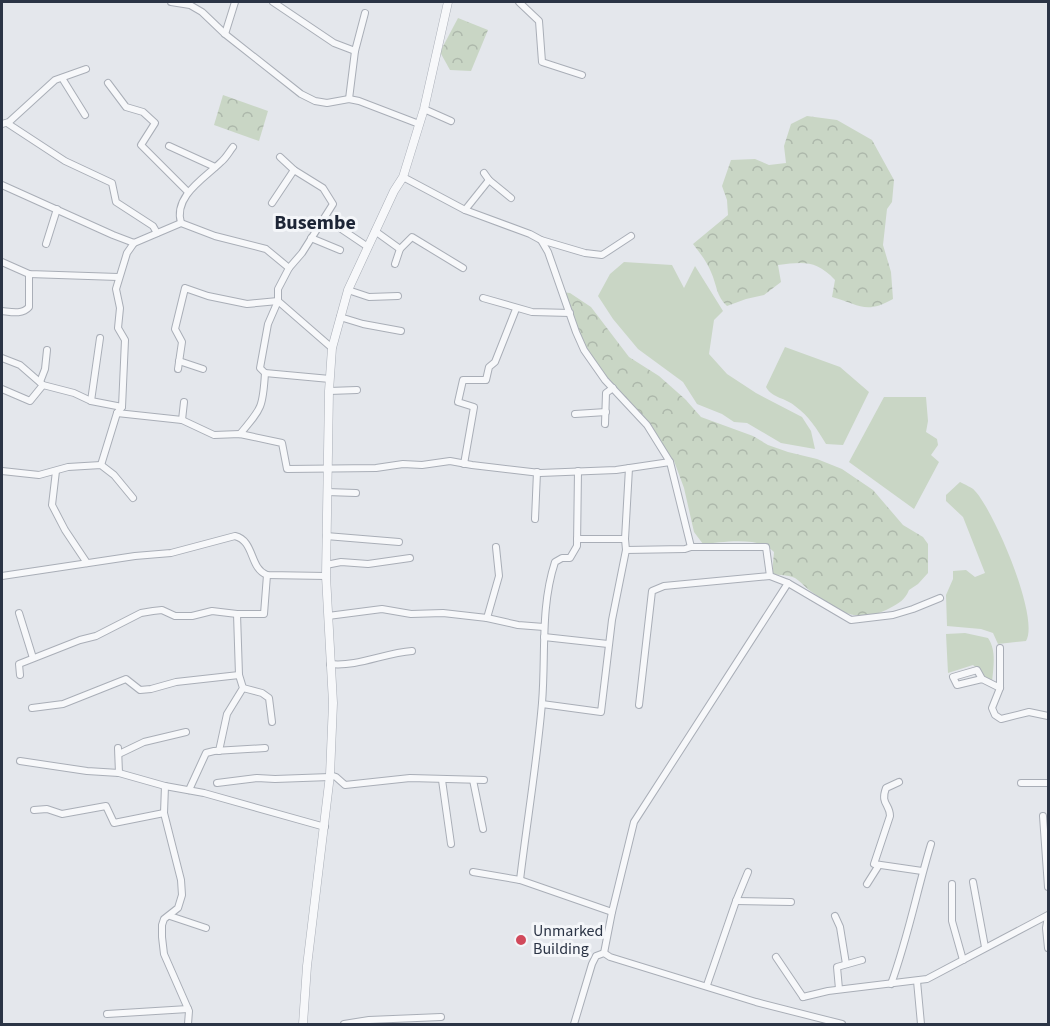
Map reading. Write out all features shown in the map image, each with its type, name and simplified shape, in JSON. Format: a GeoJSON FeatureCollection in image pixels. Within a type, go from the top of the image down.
{"type":"FeatureCollection","features":[{"type":"Feature","properties":{"kind":"street"},"geometry":{"type":"LineString","coordinates":[[171,2],[197,8],[225,34],[301,94],[315,101],[327,103],[349,99],[419,124]]}},
{"type":"Feature","properties":{"kind":"street"},"geometry":{"type":"LineString","coordinates":[[225,34],[235,2]]}},
{"type":"Feature","properties":{"kind":"street"},"geometry":{"type":"LineString","coordinates":[[273,2],[334,43],[355,51]]}},
{"type":"Feature","properties":{"kind":"street"},"geometry":{"type":"LineString","coordinates":[[303,1024],[308,958],[330,776],[333,703],[326,536],[329,391],[333,348],[348,290],[403,177],[424,109],[448,2]]}},
{"type":"Feature","properties":{"kind":"street"},"geometry":{"type":"LineString","coordinates":[[519,2],[539,21],[542,62],[582,75]]}},
{"type":"Feature","properties":{"kind":"street"},"geometry":{"type":"LineString","coordinates":[[349,99],[355,51],[365,13]]}},
{"type":"Feature","properties":{"kind":"street"},"geometry":{"type":"LineString","coordinates":[[86,69],[62,78],[42,90],[4,123],[65,161],[112,183],[116,202],[153,226],[157,233]]}},
{"type":"Feature","properties":{"kind":"street"},"geometry":{"type":"LineString","coordinates":[[62,78],[85,115]]}},
{"type":"Feature","properties":{"kind":"street"},"geometry":{"type":"LineString","coordinates":[[108,83],[126,107],[143,112],[155,123],[141,145],[188,192]]}},
{"type":"Feature","properties":{"kind":"street"},"geometry":{"type":"LineString","coordinates":[[424,109],[451,121]]}},
{"type":"Feature","properties":{"kind":"street"},"geometry":{"type":"LineString","coordinates":[[169,146],[215,167]]}},
{"type":"Feature","properties":{"kind":"street"},"geometry":{"type":"LineString","coordinates":[[181,223],[178,214],[188,192],[221,162],[233,147]]}},
{"type":"Feature","properties":{"kind":"street"},"geometry":{"type":"LineString","coordinates":[[280,156],[294,170],[323,188],[333,204],[312,238],[289,268],[278,289],[278,301],[268,324],[260,368],[265,373],[330,379]]}},
{"type":"Feature","properties":{"kind":"street"},"geometry":{"type":"LineString","coordinates":[[272,203],[294,170]]}},
{"type":"Feature","properties":{"kind":"street"},"geometry":{"type":"LineString","coordinates":[[484,173],[511,198]]}},
{"type":"Feature","properties":{"kind":"street"},"geometry":{"type":"LineString","coordinates":[[403,177],[465,210],[541,240],[585,253],[602,255],[631,236]]}},
{"type":"Feature","properties":{"kind":"street"},"geometry":{"type":"LineString","coordinates":[[465,210],[489,180]]}},
{"type":"Feature","properties":{"kind":"street"},"geometry":{"type":"LineString","coordinates":[[2,185],[134,243]]}},
{"type":"Feature","properties":{"kind":"street"},"geometry":{"type":"LineString","coordinates":[[46,244],[57,209]]}},
{"type":"Feature","properties":{"kind":"street"},"geometry":{"type":"LineString","coordinates":[[325,218],[368,247]]}},
{"type":"Feature","properties":{"kind":"street"},"geometry":{"type":"LineString","coordinates":[[101,465],[117,413],[122,407],[125,340],[118,328],[120,308],[116,288],[127,253],[134,243],[181,223],[215,236],[266,249],[289,268]]}},
{"type":"Feature","properties":{"kind":"street"},"geometry":{"type":"LineString","coordinates":[[375,231],[400,249]]}},
{"type":"Feature","properties":{"kind":"street"},"geometry":{"type":"LineString","coordinates":[[395,264],[400,249],[412,237],[463,268]]}},
{"type":"Feature","properties":{"kind":"street"},"geometry":{"type":"LineString","coordinates":[[312,238],[340,250]]}},
{"type":"Feature","properties":{"kind":"street"},"geometry":{"type":"LineString","coordinates":[[541,240],[548,252],[584,350],[613,388],[647,425],[670,462],[691,547]]}},
{"type":"Feature","properties":{"kind":"street"},"geometry":{"type":"LineString","coordinates":[[2,262],[29,274],[118,277]]}},
{"type":"Feature","properties":{"kind":"street"},"geometry":{"type":"LineString","coordinates":[[2,311],[20,312],[26,311],[29,307],[29,274]]}},
{"type":"Feature","properties":{"kind":"street"},"geometry":{"type":"LineString","coordinates":[[203,369],[179,365],[182,342],[175,329],[185,288],[208,296],[247,304],[278,301],[333,348]]}},
{"type":"Feature","properties":{"kind":"street"},"geometry":{"type":"LineString","coordinates":[[348,290],[369,297],[398,296]]}},
{"type":"Feature","properties":{"kind":"street"},"geometry":{"type":"LineString","coordinates":[[483,298],[532,312],[570,314]]}},
{"type":"Feature","properties":{"kind":"street"},"geometry":{"type":"LineString","coordinates":[[464,464],[474,407],[458,402],[463,380],[486,380],[489,367],[495,362],[516,309]]}},
{"type":"Feature","properties":{"kind":"street"},"geometry":{"type":"LineString","coordinates":[[340,317],[401,331]]}},
{"type":"Feature","properties":{"kind":"street"},"geometry":{"type":"LineString","coordinates":[[91,401],[100,338]]}},
{"type":"Feature","properties":{"kind":"street"},"geometry":{"type":"LineString","coordinates":[[2,389],[30,401],[41,383],[47,350]]}},
{"type":"Feature","properties":{"kind":"street"},"geometry":{"type":"LineString","coordinates":[[2,358],[20,364],[41,383],[91,401],[122,407]]}},
{"type":"Feature","properties":{"kind":"street"},"geometry":{"type":"LineString","coordinates":[[240,434],[263,401],[265,373]]}},
{"type":"Feature","properties":{"kind":"street"},"geometry":{"type":"LineString","coordinates":[[605,424],[606,393],[613,388]]}},
{"type":"Feature","properties":{"kind":"street"},"geometry":{"type":"LineString","coordinates":[[329,391],[357,390]]}},
{"type":"Feature","properties":{"kind":"street"},"geometry":{"type":"LineString","coordinates":[[182,420],[184,402]]}},
{"type":"Feature","properties":{"kind":"street"},"geometry":{"type":"LineString","coordinates":[[575,414],[606,412]]}},
{"type":"Feature","properties":{"kind":"street"},"geometry":{"type":"LineString","coordinates":[[117,413],[182,420],[214,435],[240,434],[282,444],[286,469],[376,468],[450,461],[537,472],[629,468],[670,462]]}},
{"type":"Feature","properties":{"kind":"street"},"geometry":{"type":"LineString","coordinates":[[2,471],[39,475],[68,466],[101,465],[114,475],[134,498]]}},
{"type":"Feature","properties":{"kind":"street"},"geometry":{"type":"LineString","coordinates":[[542,704],[601,712],[608,644],[626,550],[629,468]]}},
{"type":"Feature","properties":{"kind":"street"},"geometry":{"type":"LineString","coordinates":[[56,471],[52,505],[87,563]]}},
{"type":"Feature","properties":{"kind":"street"},"geometry":{"type":"LineString","coordinates":[[520,880],[542,704],[546,596],[555,562],[562,558],[570,558],[577,546],[578,471]]}},
{"type":"Feature","properties":{"kind":"street"},"geometry":{"type":"LineString","coordinates":[[534,519],[537,472]]}},
{"type":"Feature","properties":{"kind":"street"},"geometry":{"type":"LineString","coordinates":[[327,492],[356,493]]}},
{"type":"Feature","properties":{"kind":"street"},"geometry":{"type":"LineString","coordinates":[[2,576],[171,553],[235,536],[244,540],[255,565],[262,573],[326,576]]}},
{"type":"Feature","properties":{"kind":"street"},"geometry":{"type":"LineString","coordinates":[[326,536],[399,542]]}},
{"type":"Feature","properties":{"kind":"street"},"geometry":{"type":"LineString","coordinates":[[577,539],[625,539]]}},
{"type":"Feature","properties":{"kind":"street"},"geometry":{"type":"LineString","coordinates":[[487,618],[499,576],[496,547]]}},
{"type":"Feature","properties":{"kind":"street"},"geometry":{"type":"LineString","coordinates":[[626,550],[766,547],[770,576]]}},
{"type":"Feature","properties":{"kind":"street"},"geometry":{"type":"LineString","coordinates":[[326,565],[341,562],[368,564],[410,558]]}},
{"type":"Feature","properties":{"kind":"street"},"geometry":{"type":"LineString","coordinates":[[20,675],[19,664],[96,636],[141,613],[162,610],[175,616],[192,616],[212,611],[264,614],[267,575]]}},
{"type":"Feature","properties":{"kind":"street"},"geometry":{"type":"LineString","coordinates":[[639,705],[652,591],[664,586],[770,576],[788,583],[851,620],[893,615],[940,598]]}},
{"type":"Feature","properties":{"kind":"street"},"geometry":{"type":"LineString","coordinates":[[604,953],[634,822],[788,583]]}},
{"type":"Feature","properties":{"kind":"street"},"geometry":{"type":"LineString","coordinates":[[328,616],[382,609],[411,614],[443,613],[544,627]]}},
{"type":"Feature","properties":{"kind":"street"},"geometry":{"type":"LineString","coordinates":[[19,613],[33,658]]}},
{"type":"Feature","properties":{"kind":"street"},"geometry":{"type":"LineString","coordinates":[[219,751],[227,714],[243,688],[239,675],[237,614]]}},
{"type":"Feature","properties":{"kind":"street"},"geometry":{"type":"LineString","coordinates":[[544,637],[608,644]]}},
{"type":"Feature","properties":{"kind":"street"},"geometry":{"type":"LineString","coordinates":[[1000,648],[1000,688],[993,708],[995,715],[1001,719],[1029,712],[1048,716]]}},
{"type":"Feature","properties":{"kind":"street"},"geometry":{"type":"LineString","coordinates":[[330,664],[346,666],[397,652],[412,651]]}},
{"type":"Feature","properties":{"kind":"street"},"geometry":{"type":"LineString","coordinates":[[32,708],[63,704],[126,679],[140,690],[176,682],[239,675]]}},
{"type":"Feature","properties":{"kind":"street"},"geometry":{"type":"LineString","coordinates":[[982,679],[1000,688]]}},
{"type":"Feature","properties":{"kind":"street"},"geometry":{"type":"LineString","coordinates":[[243,688],[262,693],[268,698],[272,722]]}},
{"type":"Feature","properties":{"kind":"street"},"geometry":{"type":"LineString","coordinates":[[119,772],[118,751],[186,732]]}},
{"type":"Feature","properties":{"kind":"street"},"geometry":{"type":"LineString","coordinates":[[189,790],[206,753],[265,748]]}},
{"type":"Feature","properties":{"kind":"street"},"geometry":{"type":"LineString","coordinates":[[20,760],[87,771],[119,772],[325,827]]}},
{"type":"Feature","properties":{"kind":"street"},"geometry":{"type":"LineString","coordinates":[[217,783],[266,777],[275,780],[330,776],[336,777],[345,785],[410,778],[484,780]]}},
{"type":"Feature","properties":{"kind":"street"},"geometry":{"type":"LineString","coordinates":[[442,780],[451,844]]}},
{"type":"Feature","properties":{"kind":"street"},"geometry":{"type":"LineString","coordinates":[[473,780],[483,828]]}},
{"type":"Feature","properties":{"kind":"street"},"geometry":{"type":"LineString","coordinates":[[899,782],[886,788],[883,795],[884,802],[890,810],[890,816],[874,864],[922,870]]}},
{"type":"Feature","properties":{"kind":"street"},"geometry":{"type":"LineString","coordinates":[[1021,783],[1048,783]]}},
{"type":"Feature","properties":{"kind":"street"},"geometry":{"type":"LineString","coordinates":[[165,786],[164,813],[181,880],[182,895],[178,908],[164,919],[162,925],[164,954],[188,1009],[188,1024]]}},
{"type":"Feature","properties":{"kind":"street"},"geometry":{"type":"LineString","coordinates":[[34,810],[47,809],[62,814],[106,806],[114,823],[164,813]]}},
{"type":"Feature","properties":{"kind":"street"},"geometry":{"type":"LineString","coordinates":[[1043,816],[1048,887]]}},
{"type":"Feature","properties":{"kind":"street"},"geometry":{"type":"LineString","coordinates":[[891,984],[901,957],[917,899],[922,870],[931,844]]}},
{"type":"Feature","properties":{"kind":"street"},"geometry":{"type":"LineString","coordinates":[[867,884],[879,865]]}},
{"type":"Feature","properties":{"kind":"street"},"geometry":{"type":"LineString","coordinates":[[473,872],[520,880],[612,912]]}},
{"type":"Feature","properties":{"kind":"street"},"geometry":{"type":"LineString","coordinates":[[707,985],[748,872]]}},
{"type":"Feature","properties":{"kind":"street"},"geometry":{"type":"LineString","coordinates":[[973,882],[985,947]]}},
{"type":"Feature","properties":{"kind":"street"},"geometry":{"type":"LineString","coordinates":[[952,884],[952,921],[963,960]]}},
{"type":"Feature","properties":{"kind":"street"},"geometry":{"type":"LineString","coordinates":[[736,901],[791,902]]}},
{"type":"Feature","properties":{"kind":"street"},"geometry":{"type":"LineString","coordinates":[[803,997],[838,989],[927,980],[1048,915]]}},
{"type":"Feature","properties":{"kind":"street"},"geometry":{"type":"LineString","coordinates":[[1048,915],[1046,928],[1048,948]]}},
{"type":"Feature","properties":{"kind":"street"},"geometry":{"type":"LineString","coordinates":[[170,916],[206,928]]}},
{"type":"Feature","properties":{"kind":"street"},"geometry":{"type":"LineString","coordinates":[[834,916],[840,927],[846,963]]}},
{"type":"Feature","properties":{"kind":"street"},"geometry":{"type":"LineString","coordinates":[[604,953],[610,957],[707,985],[756,1002],[842,1024]]}},
{"type":"Feature","properties":{"kind":"street"},"geometry":{"type":"LineString","coordinates":[[574,1024],[592,964],[596,956],[604,953]]}},
{"type":"Feature","properties":{"kind":"street"},"geometry":{"type":"LineString","coordinates":[[776,957],[803,997]]}},
{"type":"Feature","properties":{"kind":"street"},"geometry":{"type":"LineString","coordinates":[[838,989],[837,967],[862,960]]}},
{"type":"Feature","properties":{"kind":"street"},"geometry":{"type":"LineString","coordinates":[[917,981],[921,1024]]}},
{"type":"Feature","properties":{"kind":"street"},"geometry":{"type":"LineString","coordinates":[[796,1011],[803,997]]}},
{"type":"Feature","properties":{"kind":"street"},"geometry":{"type":"LineString","coordinates":[[106,1014],[188,1009]]}},
{"type":"Feature","properties":{"kind":"street"},"geometry":{"type":"LineString","coordinates":[[344,1024],[369,1020],[441,1017]]}},
{"type":"Feature","properties":{"kind":"green space"},"geometry":{"type":"Polygon","coordinates":[[[458,18],[488,30],[471,71],[450,70],[440,52],[458,18]]]}},
{"type":"Feature","properties":{"kind":"green space"},"geometry":{"type":"Polygon","coordinates":[[[223,95],[268,111],[259,141],[214,125],[223,95]]]}},
{"type":"Feature","properties":{"kind":"green space"},"geometry":{"type":"Polygon","coordinates":[[[807,116],[837,120],[872,140],[894,180],[892,202],[887,209],[883,245],[891,272],[893,299],[883,304],[862,307],[832,297],[835,280],[828,273],[809,264],[795,263],[778,265],[781,282],[764,295],[727,306],[701,254],[693,244],[728,215],[727,200],[722,186],[731,160],[755,159],[769,165],[786,163],[784,146],[791,124],[807,116]]]}},
{"type":"Feature","properties":{"kind":"green space"},"geometry":{"type":"Polygon","coordinates":[[[624,262],[672,265],[684,288],[695,266],[723,311],[714,320],[709,354],[727,374],[756,393],[802,417],[811,431],[815,449],[781,443],[747,423],[734,422],[722,414],[697,404],[683,382],[638,349],[613,319],[598,296],[610,274],[624,262]]]}},
{"type":"Feature","properties":{"kind":"green space"},"geometry":{"type":"Polygon","coordinates":[[[559,292],[570,293],[591,307],[629,357],[659,376],[701,417],[753,436],[768,445],[842,469],[873,490],[903,525],[923,537],[928,544],[928,573],[909,590],[904,599],[890,608],[867,616],[857,615],[829,604],[795,578],[772,574],[774,552],[768,547],[741,541],[703,544],[694,532],[684,488],[674,461],[646,423],[598,370],[559,292]]]}},
{"type":"Feature","properties":{"kind":"green space"},"geometry":{"type":"Polygon","coordinates":[[[785,347],[840,367],[869,392],[843,445],[826,444],[804,414],[766,387],[785,347]]]}},
{"type":"Feature","properties":{"kind":"green space"},"geometry":{"type":"Polygon","coordinates":[[[884,397],[926,397],[928,421],[926,432],[937,439],[938,445],[931,455],[939,462],[914,509],[849,462],[884,397]]]}},
{"type":"Feature","properties":{"kind":"green space"},"geometry":{"type":"Polygon","coordinates":[[[960,482],[974,490],[983,502],[1013,565],[1027,611],[1029,629],[1026,641],[998,644],[993,633],[981,629],[947,626],[946,595],[953,579],[953,571],[966,570],[975,577],[985,573],[963,517],[946,501],[946,495],[960,482]]]}},
{"type":"Feature","properties":{"kind":"green space"},"geometry":{"type":"Polygon","coordinates":[[[965,633],[988,638],[991,643],[994,660],[992,684],[983,680],[980,671],[973,665],[948,673],[946,634],[965,633]]]}},
{"type":"Feature","properties":{"kind":"place","name":"Unmarked Building"},"geometry":{"type":"Point","coordinates":[521,940]}},
{"type":"Feature","properties":{"kind":"district","name":"Busembe"},"geometry":{"type":"Point","coordinates":[315,223]}}]}
